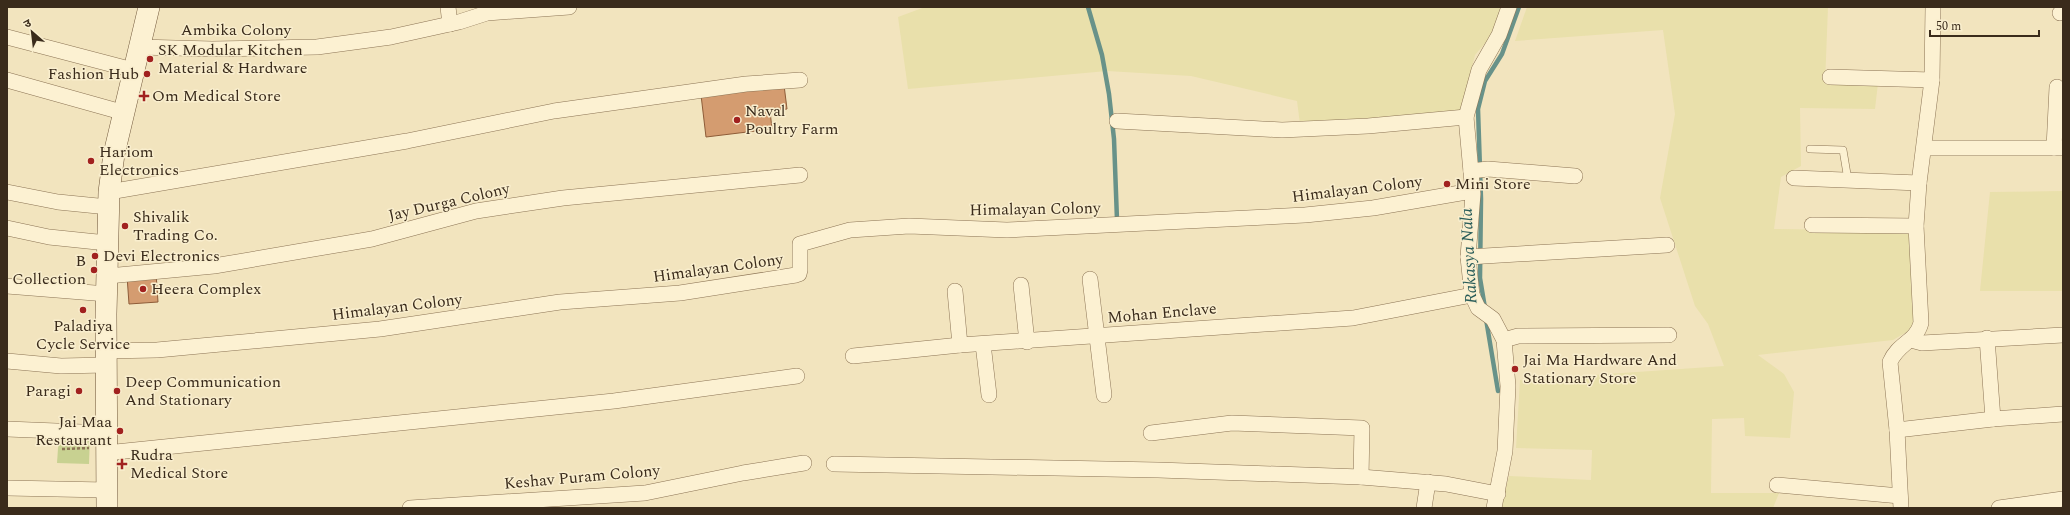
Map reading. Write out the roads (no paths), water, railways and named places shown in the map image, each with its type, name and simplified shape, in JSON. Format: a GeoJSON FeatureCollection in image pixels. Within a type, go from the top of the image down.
{"type":"FeatureCollection","features":[{"type":"Feature","properties":{"kind":"main road"},"geometry":{"type":"LineString","coordinates":[[106,499],[107,243],[109,200],[114,154],[125,113],[133,70],[149,7]]}},
{"type":"Feature","properties":{"kind":"street"},"geometry":{"type":"LineString","coordinates":[[448,7],[450,24]]}},
{"type":"Feature","properties":{"kind":"street","name":"Ambika Colony"},"geometry":{"type":"LineString","coordinates":[[139,46],[212,49],[317,47],[391,37],[450,24],[487,13],[521,9],[569,7]]}},
{"type":"Feature","properties":{"kind":"street"},"geometry":{"type":"LineString","coordinates":[[834,464],[1158,470],[1361,477],[1428,482],[1496,501],[1505,451],[1508,386],[1504,340],[1493,319],[1475,302],[1477,257],[1472,191],[1478,170],[1466,117],[1479,70],[1499,35],[1509,7]]}},
{"type":"Feature","properties":{"kind":"street"},"geometry":{"type":"LineString","coordinates":[[1777,485],[1901,502],[1897,430],[1890,362],[1894,352],[1918,333],[1921,323],[1916,226],[1932,80],[1933,7]]}},
{"type":"Feature","properties":{"kind":"street"},"geometry":{"type":"LineString","coordinates":[[7,37],[133,70]]}},
{"type":"Feature","properties":{"kind":"street"},"geometry":{"type":"LineString","coordinates":[[1830,77],[1932,80]]}},
{"type":"Feature","properties":{"kind":"street"},"geometry":{"type":"LineString","coordinates":[[7,80],[125,113]]}},
{"type":"Feature","properties":{"kind":"street"},"geometry":{"type":"LineString","coordinates":[[7,192],[58,202],[109,200],[554,111],[746,84],[800,80]]}},
{"type":"Feature","properties":{"kind":"street"},"geometry":{"type":"LineString","coordinates":[[1924,148],[2058,148],[2057,87]]}},
{"type":"Feature","properties":{"kind":"street"},"geometry":{"type":"LineString","coordinates":[[1117,121],[1282,130],[1368,126],[1466,117]]}},
{"type":"Feature","properties":{"kind":"street"},"geometry":{"type":"LineString","coordinates":[[1478,170],[1575,176]]}},
{"type":"Feature","properties":{"kind":"street","name":"Jay Durga Colony"},"geometry":{"type":"LineString","coordinates":[[7,286],[107,285],[372,239],[476,211],[563,198],[800,174]]}},
{"type":"Feature","properties":{"kind":"street"},"geometry":{"type":"LineString","coordinates":[[1794,178],[1920,183]]}},
{"type":"Feature","properties":{"kind":"street","name":"Himalayan Colony"},"geometry":{"type":"LineString","coordinates":[[106,358],[157,350],[380,329],[560,302],[680,293],[796,275],[799,274],[800,270],[800,244],[850,230],[909,226],[1007,230],[1304,215],[1373,208],[1472,191]]}},
{"type":"Feature","properties":{"kind":"street"},"geometry":{"type":"LineString","coordinates":[[1812,225],[1916,226]]}},
{"type":"Feature","properties":{"kind":"street"},"geometry":{"type":"LineString","coordinates":[[7,228],[49,237],[107,243]]}},
{"type":"Feature","properties":{"kind":"street"},"geometry":{"type":"LineString","coordinates":[[1477,257],[1667,245]]}},
{"type":"Feature","properties":{"kind":"street"},"geometry":{"type":"LineString","coordinates":[[1090,280],[1104,395]]}},
{"type":"Feature","properties":{"kind":"street"},"geometry":{"type":"LineString","coordinates":[[1022,285],[1027,342]]}},
{"type":"Feature","properties":{"kind":"street"},"geometry":{"type":"LineString","coordinates":[[955,292],[960,345]]}},
{"type":"Feature","properties":{"kind":"street","name":"Mohan Enclave"},"geometry":{"type":"LineString","coordinates":[[852,356],[960,345],[1027,342],[1353,318],[1475,302]]}},
{"type":"Feature","properties":{"kind":"street"},"geometry":{"type":"LineString","coordinates":[[1504,340],[1518,336],[1669,335]]}},
{"type":"Feature","properties":{"kind":"street"},"geometry":{"type":"LineString","coordinates":[[1911,340],[1922,343],[1987,338],[2063,335]]}},
{"type":"Feature","properties":{"kind":"street"},"geometry":{"type":"LineString","coordinates":[[1987,338],[1993,419]]}},
{"type":"Feature","properties":{"kind":"street"},"geometry":{"type":"LineString","coordinates":[[983,344],[989,395]]}},
{"type":"Feature","properties":{"kind":"street"},"geometry":{"type":"LineString","coordinates":[[7,361],[61,366],[106,358]]}},
{"type":"Feature","properties":{"kind":"street"},"geometry":{"type":"LineString","coordinates":[[7,429],[106,445],[614,401],[797,376]]}},
{"type":"Feature","properties":{"kind":"street"},"geometry":{"type":"LineString","coordinates":[[1897,430],[1993,419],[2063,414]]}},
{"type":"Feature","properties":{"kind":"street"},"geometry":{"type":"LineString","coordinates":[[1151,433],[1232,423],[1362,428],[1361,477]]}},
{"type":"Feature","properties":{"kind":"street","name":"Keshav Puram Colony"},"geometry":{"type":"LineString","coordinates":[[410,508],[645,493],[743,473],[804,463]]}},
{"type":"Feature","properties":{"kind":"street"},"geometry":{"type":"LineString","coordinates":[[1424,508],[1428,482]]}},
{"type":"Feature","properties":{"kind":"street"},"geometry":{"type":"LineString","coordinates":[[7,488],[106,499]]}},
{"type":"Feature","properties":{"kind":"street"},"geometry":{"type":"LineString","coordinates":[[1999,508],[2063,499]]}},
{"type":"Feature","properties":{"kind":"lane"},"geometry":{"type":"LineString","coordinates":[[1810,148],[1843,150],[1848,180]]}},
{"type":"Feature","properties":{"kind":"waterway"},"geometry":{"type":"LineString","coordinates":[[1088,7],[1102,55],[1109,94],[1114,139],[1117,220]]}},
{"type":"Feature","properties":{"kind":"waterway","name":"Rakasya Nala"},"geometry":{"type":"LineString","coordinates":[[1485,308],[1480,278],[1481,199],[1478,109],[1485,81],[1502,54],[1519,7]]}},
{"type":"Feature","properties":{"kind":"waterway","name":"Rakasya Nala"},"geometry":{"type":"LineString","coordinates":[[1486,319],[1498,391]]}},
{"type":"Feature","properties":{"kind":"place","name":"SK Modular Kitchen Material & Hardware"},"geometry":{"type":"Point","coordinates":[150,59]}},
{"type":"Feature","properties":{"kind":"place","name":"Fashion Hub"},"geometry":{"type":"Point","coordinates":[147,74]}},
{"type":"Feature","properties":{"kind":"place","name":"Om Medical Store"},"geometry":{"type":"Point","coordinates":[144,96]}},
{"type":"Feature","properties":{"kind":"place","name":"Naval Poultry Farm"},"geometry":{"type":"Point","coordinates":[737,120]}},
{"type":"Feature","properties":{"kind":"place","name":"Hariom Electronics"},"geometry":{"type":"Point","coordinates":[91,161]}},
{"type":"Feature","properties":{"kind":"place","name":"Mini Store"},"geometry":{"type":"Point","coordinates":[1447,184]}},
{"type":"Feature","properties":{"kind":"place","name":"Shivalik Trading Co."},"geometry":{"type":"Point","coordinates":[125,226]}},
{"type":"Feature","properties":{"kind":"place","name":"Devi Electronics"},"geometry":{"type":"Point","coordinates":[95,256]}},
{"type":"Feature","properties":{"kind":"place","name":"B Collection"},"geometry":{"type":"Point","coordinates":[94,270]}},
{"type":"Feature","properties":{"kind":"place","name":"Heera Complex"},"geometry":{"type":"Point","coordinates":[143,289]}},
{"type":"Feature","properties":{"kind":"place","name":"Paladiya Cycle Service"},"geometry":{"type":"Point","coordinates":[83,310]}},
{"type":"Feature","properties":{"kind":"place","name":"Jai Ma Hardware And Stationary Store"},"geometry":{"type":"Point","coordinates":[1515,369]}},
{"type":"Feature","properties":{"kind":"place","name":"Paragi"},"geometry":{"type":"Point","coordinates":[79,391]}},
{"type":"Feature","properties":{"kind":"place","name":"Deep Communication And Stationary"},"geometry":{"type":"Point","coordinates":[117,391]}},
{"type":"Feature","properties":{"kind":"place","name":"Jai Maa Restaurant"},"geometry":{"type":"Point","coordinates":[120,431]}},
{"type":"Feature","properties":{"kind":"place","name":"Rudra Medical Store"},"geometry":{"type":"Point","coordinates":[122,464]}}]}
